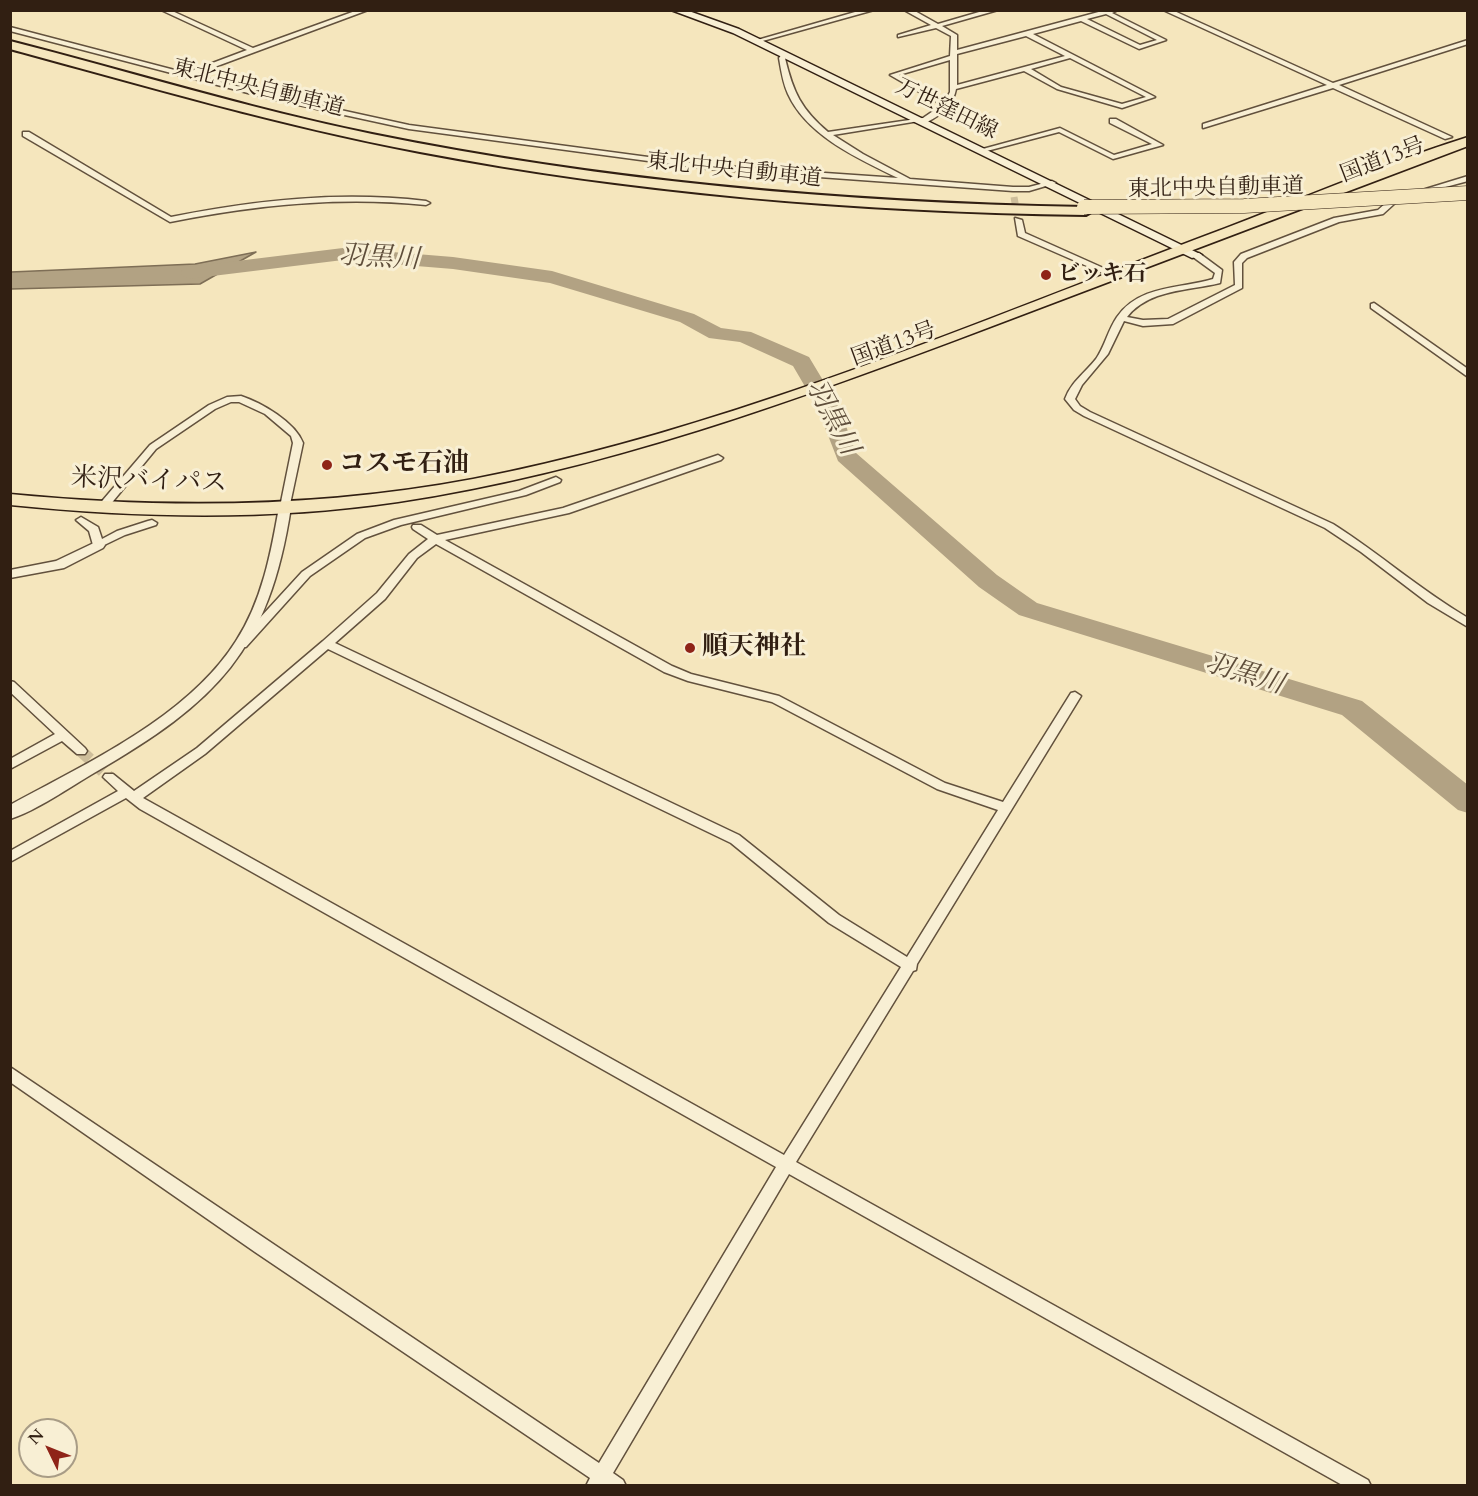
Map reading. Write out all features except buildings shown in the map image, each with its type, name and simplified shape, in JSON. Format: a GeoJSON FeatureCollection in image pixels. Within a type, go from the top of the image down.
{"type":"FeatureCollection","features":[{"type":"Feature","properties":{"kind":"highway","name":"東北中央自動車道"},"geometry":{"type":"LineString","coordinates":[[10,40],[292,114],[504,157],[621,175],[783,192],[1085,209],[1244,211],[1467,198]]}},
{"type":"Feature","properties":{"kind":"highway","name":"東北中央自動車道"},"geometry":{"type":"LineString","coordinates":[[10,45],[193,95],[345,133],[543,169],[699,189],[851,203],[1002,211],[1244,206],[1467,193]]}},
{"type":"Feature","properties":{"kind":"highway","name":"国道13号"},"geometry":{"type":"LineString","coordinates":[[284,513],[465,496],[556,480],[904,361],[1190,252],[1467,141]]}},
{"type":"Feature","properties":{"kind":"highway","name":"国道13号"},"geometry":{"type":"LineString","coordinates":[[904,361],[1114,275],[1190,252],[1467,153]]}},
{"type":"Feature","properties":{"kind":"highway","name":"国道13号"},"geometry":{"type":"LineString","coordinates":[[284,513],[520,474],[716,427]]}},
{"type":"Feature","properties":{"kind":"highway","name":"米沢バイパス"},"geometry":{"type":"LineString","coordinates":[[10,499],[101,509],[284,513]]}},
{"type":"Feature","properties":{"kind":"highway","name":"米沢バイパス"},"geometry":{"type":"LineString","coordinates":[[10,513],[81,520],[152,522],[284,513]]}},
{"type":"Feature","properties":{"kind":"main road","name":"万世窪田線"},"geometry":{"type":"LineString","coordinates":[[675,10],[723,25],[785,54],[1190,252]]}},
{"type":"Feature","properties":{"kind":"street"},"geometry":{"type":"LineString","coordinates":[[164,10],[254,51]]}},
{"type":"Feature","properties":{"kind":"street"},"geometry":{"type":"LineString","coordinates":[[186,75],[365,10]]}},
{"type":"Feature","properties":{"kind":"street"},"geometry":{"type":"LineString","coordinates":[[757,41],[871,10]]}},
{"type":"Feature","properties":{"kind":"street"},"geometry":{"type":"LineString","coordinates":[[826,134],[921,120],[944,109],[953,88],[954,35],[907,10]]}},
{"type":"Feature","properties":{"kind":"street"},"geometry":{"type":"LineString","coordinates":[[900,36],[996,10]]}},
{"type":"Feature","properties":{"kind":"street"},"geometry":{"type":"LineString","coordinates":[[1166,10],[1448,137]]}},
{"type":"Feature","properties":{"kind":"street"},"geometry":{"type":"LineString","coordinates":[[946,104],[893,75],[953,55],[1082,19],[1112,12],[1163,40],[1139,46],[1082,19]]}},
{"type":"Feature","properties":{"kind":"street"},"geometry":{"type":"LineString","coordinates":[[10,29],[327,111],[409,127],[708,167],[1014,193],[1052,183]]}},
{"type":"Feature","properties":{"kind":"street"},"geometry":{"type":"LineString","coordinates":[[1026,69],[1059,88],[1122,106],[1152,97],[1029,34]]}},
{"type":"Feature","properties":{"kind":"street"},"geometry":{"type":"LineString","coordinates":[[1206,126],[1467,42]]}},
{"type":"Feature","properties":{"kind":"street"},"geometry":{"type":"LineString","coordinates":[[785,54],[782,58],[793,97],[809,119],[826,134],[913,184]]}},
{"type":"Feature","properties":{"kind":"street"},"geometry":{"type":"LineString","coordinates":[[953,88],[1071,56]]}},
{"type":"Feature","properties":{"kind":"street"},"geometry":{"type":"LineString","coordinates":[[983,150],[1060,130],[1113,157],[1159,145],[1113,121]]}},
{"type":"Feature","properties":{"kind":"street"},"geometry":{"type":"LineString","coordinates":[[26,134],[170,220],[276,201],[345,198],[426,203]]}},
{"type":"Feature","properties":{"kind":"street"},"geometry":{"type":"LineString","coordinates":[[1121,318],[1143,323],[1170,322],[1239,286],[1238,262],[1244,256],[1337,220],[1380,212],[1402,194],[1436,188],[1467,177]]}},
{"type":"Feature","properties":{"kind":"street"},"geometry":{"type":"LineString","coordinates":[[1018,220],[1021,234],[1114,275]]}},
{"type":"Feature","properties":{"kind":"street"},"geometry":{"type":"LineString","coordinates":[[1190,252],[1219,272],[1217,281],[1167,289],[1151,295],[1128,309],[1098,362],[1072,390],[1070,399],[1077,408],[1329,526],[1366,550],[1418,593],[1467,623]]}},
{"type":"Feature","properties":{"kind":"street"},"geometry":{"type":"LineString","coordinates":[[1374,306],[1467,374]]}},
{"type":"Feature","properties":{"kind":"street"},"geometry":{"type":"LineString","coordinates":[[101,509],[153,447],[212,407],[230,399],[241,399],[268,412],[295,435],[298,443],[265,595],[239,647]]}},
{"type":"Feature","properties":{"kind":"street"},"geometry":{"type":"LineString","coordinates":[[10,857],[130,795],[201,751],[381,596],[413,556],[435,539],[474,528],[565,511],[718,458]]}},
{"type":"Feature","properties":{"kind":"street"},"geometry":{"type":"LineString","coordinates":[[10,813],[143,736],[198,692],[306,574],[361,536],[398,522],[522,493],[556,480]]}},
{"type":"Feature","properties":{"kind":"street"},"geometry":{"type":"LineString","coordinates":[[81,520],[94,529],[98,545]]}},
{"type":"Feature","properties":{"kind":"street"},"geometry":{"type":"LineString","coordinates":[[10,574],[59,566],[121,532],[152,522]]}},
{"type":"Feature","properties":{"kind":"street"},"geometry":{"type":"LineString","coordinates":[[417,527],[478,566],[558,606],[668,669],[688,677],[775,699],[941,786],[1005,807]]}},
{"type":"Feature","properties":{"kind":"street"},"geometry":{"type":"LineString","coordinates":[[327,644],[735,839],[834,919],[911,966]]}},
{"type":"Feature","properties":{"kind":"street"},"geometry":{"type":"LineString","coordinates":[[10,685],[81,751]]}},
{"type":"Feature","properties":{"kind":"street"},"geometry":{"type":"LineString","coordinates":[[598,1480],[786,1165],[911,966],[1005,807],[1075,696]]}},
{"type":"Feature","properties":{"kind":"street"},"geometry":{"type":"LineString","coordinates":[[10,765],[64,734]]}},
{"type":"Feature","properties":{"kind":"street"},"geometry":{"type":"LineString","coordinates":[[109,777],[144,806],[1362,1485]]}},
{"type":"Feature","properties":{"kind":"street"},"geometry":{"type":"LineString","coordinates":[[10,1073],[598,1480],[617,1485]]}},
{"type":"Feature","properties":{"kind":"shaded area"},"geometry":{"type":"Polygon","coordinates":[[[256,252],[200,284],[11,289],[11,272],[195,264],[256,252]]]}},
{"type":"Feature","properties":{"kind":"waterway","name":"羽黒川"},"geometry":{"type":"LineString","coordinates":[[188,273],[343,254],[453,263],[552,277],[687,318],[716,334],[744,336],[801,362],[828,407],[846,456],[988,581],[1028,609],[1352,708],[1468,802]]}},
{"type":"Feature","properties":{"kind":"tunnel"},"geometry":{"type":"LineString","coordinates":[[1014,197],[1018,220]]}},
{"type":"Feature","properties":{"kind":"tunnel"},"geometry":{"type":"LineString","coordinates":[[81,751],[109,777]]}},
{"type":"Feature","properties":{"kind":"place","name":"ビッキ石"},"geometry":{"type":"Point","coordinates":[1046,275]}},
{"type":"Feature","properties":{"kind":"place","name":"コスモ石油"},"geometry":{"type":"Point","coordinates":[327,465]}},
{"type":"Feature","properties":{"kind":"place","name":"順天神社"},"geometry":{"type":"Point","coordinates":[690,648]}}]}
